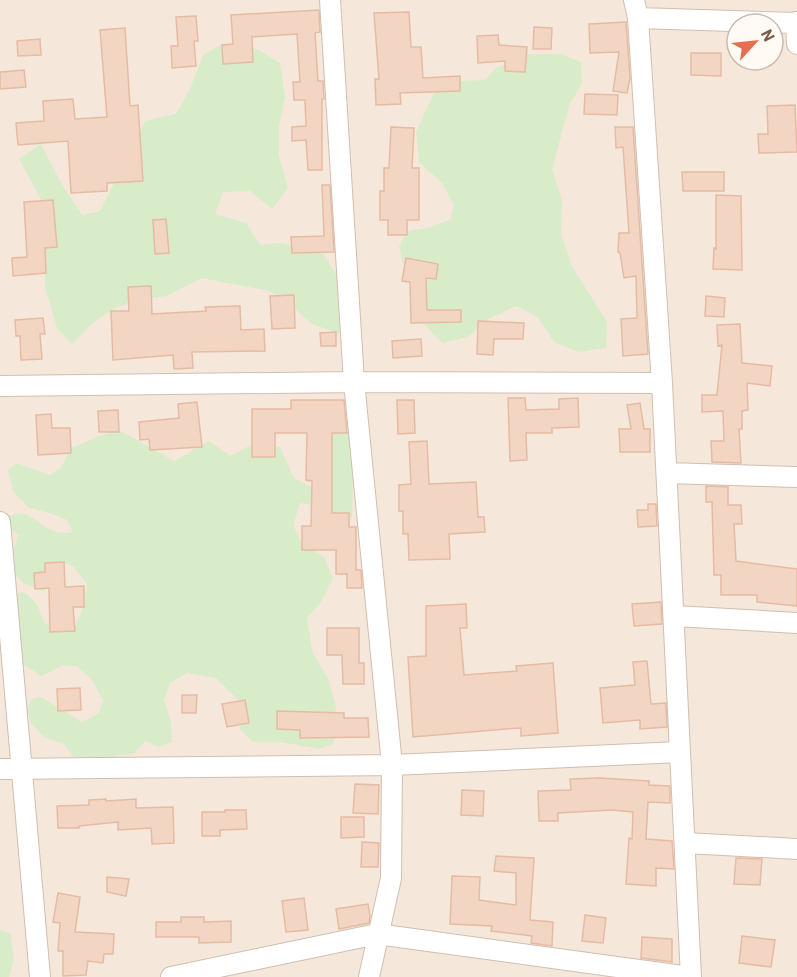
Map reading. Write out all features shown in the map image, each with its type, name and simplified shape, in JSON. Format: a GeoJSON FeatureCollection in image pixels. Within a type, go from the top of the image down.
{"type":"FeatureCollection","features":[{"type":"Feature","properties":{"kind":"street"},"geometry":{"type":"LineString","coordinates":[[330,0],[354,382],[392,765],[391,878],[369,977]]}},
{"type":"Feature","properties":{"kind":"street"},"geometry":{"type":"LineString","coordinates":[[171,977],[378,934],[690,977],[675,616],[662,383],[636,9],[796,22],[797,44]]}},
{"type":"Feature","properties":{"kind":"street"},"geometry":{"type":"LineString","coordinates":[[0,386],[354,382],[662,383]]}},
{"type":"Feature","properties":{"kind":"street"},"geometry":{"type":"LineString","coordinates":[[667,473],[797,477]]}},
{"type":"Feature","properties":{"kind":"street"},"geometry":{"type":"LineString","coordinates":[[0,522],[40,977]]}},
{"type":"Feature","properties":{"kind":"street"},"geometry":{"type":"LineString","coordinates":[[675,616],[797,623]]}},
{"type":"Feature","properties":{"kind":"street"},"geometry":{"type":"LineString","coordinates":[[0,769],[392,765],[680,752]]}},
{"type":"Feature","properties":{"kind":"street"},"geometry":{"type":"LineString","coordinates":[[686,843],[797,849]]}},
{"type":"Feature","properties":{"kind":"shaded area"},"geometry":{"type":"Polygon","coordinates":[[[0,0],[797,0],[797,977],[0,977],[0,0]]]}},
{"type":"Feature","properties":{"kind":"green space"},"geometry":{"type":"Polygon","coordinates":[[[222,44],[257,49],[280,63],[285,97],[279,127],[279,156],[288,188],[272,209],[250,191],[223,192],[215,214],[246,223],[260,245],[281,243],[323,253],[346,291],[340,334],[312,324],[288,303],[269,291],[202,278],[167,296],[136,300],[114,309],[94,322],[72,344],[57,328],[45,287],[43,203],[19,159],[41,144],[61,183],[82,215],[100,211],[145,121],[176,114],[190,89],[203,55],[222,44]]]}},
{"type":"Feature","properties":{"kind":"green space"},"geometry":{"type":"Polygon","coordinates":[[[528,54],[561,54],[581,62],[582,83],[569,106],[552,170],[562,200],[561,234],[572,266],[607,322],[606,348],[578,352],[554,342],[538,317],[516,306],[489,319],[468,337],[442,343],[424,324],[406,274],[399,247],[407,231],[427,228],[450,220],[454,205],[442,183],[419,162],[416,132],[439,82],[485,80],[496,68],[528,54]]]}},
{"type":"Feature","properties":{"kind":"green space"},"geometry":{"type":"Polygon","coordinates":[[[320,423],[343,424],[354,446],[352,518],[340,521],[319,506],[300,503],[293,525],[302,544],[324,557],[333,578],[321,602],[307,618],[312,651],[329,681],[336,708],[337,727],[333,744],[319,749],[281,742],[253,742],[240,730],[242,704],[216,678],[187,673],[170,683],[164,700],[171,721],[172,742],[159,747],[145,741],[134,754],[120,755],[98,768],[79,765],[64,744],[44,737],[31,723],[27,709],[31,699],[41,697],[82,722],[99,713],[103,701],[93,681],[77,666],[62,666],[41,676],[23,664],[17,647],[20,635],[15,595],[21,592],[30,597],[45,624],[61,630],[76,625],[84,606],[87,584],[73,566],[58,561],[50,571],[44,592],[22,582],[6,563],[14,549],[18,535],[3,520],[11,515],[23,514],[55,531],[73,532],[67,520],[29,508],[13,491],[8,470],[16,463],[50,475],[61,468],[71,448],[117,429],[174,461],[209,441],[230,456],[251,445],[280,447],[294,478],[317,490],[320,423]]]}},
{"type":"Feature","properties":{"kind":"green space"},"geometry":{"type":"Polygon","coordinates":[[[0,930],[11,934],[14,960],[9,977],[0,977],[0,930]]]}},
{"type":"Feature","properties":{"kind":"building"},"geometry":{"type":"Polygon","coordinates":[[[319,10],[320,32],[315,33],[318,81],[323,81],[324,99],[322,99],[322,170],[308,170],[306,140],[292,141],[292,127],[306,126],[305,100],[294,100],[293,82],[300,82],[297,34],[252,37],[253,62],[223,64],[222,45],[233,44],[231,15],[319,10]]]}},
{"type":"Feature","properties":{"kind":"building"},"geometry":{"type":"Polygon","coordinates":[[[409,12],[411,47],[421,47],[423,78],[460,76],[460,91],[400,93],[401,104],[376,105],[375,79],[379,79],[374,13],[409,12]]]}},
{"type":"Feature","properties":{"kind":"building"},"geometry":{"type":"Polygon","coordinates":[[[196,16],[198,41],[194,41],[196,66],[172,68],[171,46],[178,46],[176,17],[196,16]]]}},
{"type":"Feature","properties":{"kind":"building"},"geometry":{"type":"Polygon","coordinates":[[[626,22],[630,78],[627,93],[613,91],[619,52],[590,53],[589,24],[626,22]]]}},
{"type":"Feature","properties":{"kind":"building"},"geometry":{"type":"Polygon","coordinates":[[[534,27],[552,28],[551,49],[533,49],[534,27]]]}},
{"type":"Feature","properties":{"kind":"building"},"geometry":{"type":"Polygon","coordinates":[[[125,28],[130,106],[138,105],[143,181],[107,183],[107,191],[71,193],[68,141],[18,145],[16,123],[44,121],[43,101],[73,99],[75,119],[107,117],[100,30],[125,28]]]}},
{"type":"Feature","properties":{"kind":"building"},"geometry":{"type":"Polygon","coordinates":[[[498,35],[499,45],[527,47],[525,72],[505,71],[505,61],[478,63],[477,36],[498,35]]]}},
{"type":"Feature","properties":{"kind":"building"},"geometry":{"type":"Polygon","coordinates":[[[40,39],[41,55],[18,56],[17,41],[40,39]]]}},
{"type":"Feature","properties":{"kind":"building"},"geometry":{"type":"Polygon","coordinates":[[[691,53],[721,53],[721,76],[691,75],[691,53]]]}},
{"type":"Feature","properties":{"kind":"building"},"geometry":{"type":"Polygon","coordinates":[[[24,70],[26,87],[0,89],[0,72],[24,70]]]}},
{"type":"Feature","properties":{"kind":"building"},"geometry":{"type":"Polygon","coordinates":[[[585,94],[618,95],[617,115],[584,114],[585,94]]]}},
{"type":"Feature","properties":{"kind":"building"},"geometry":{"type":"Polygon","coordinates":[[[795,105],[797,152],[759,153],[758,134],[768,134],[767,106],[795,105]]]}},
{"type":"Feature","properties":{"kind":"building"},"geometry":{"type":"Polygon","coordinates":[[[391,127],[414,128],[412,168],[419,168],[419,220],[407,220],[407,235],[388,235],[388,220],[380,220],[380,191],[384,191],[384,168],[389,168],[391,127]]]}},
{"type":"Feature","properties":{"kind":"building"},"geometry":{"type":"Polygon","coordinates":[[[615,127],[633,127],[648,354],[623,356],[621,319],[637,318],[636,276],[624,278],[618,252],[619,233],[629,233],[623,147],[616,148],[615,127]]]}},
{"type":"Feature","properties":{"kind":"building"},"geometry":{"type":"Polygon","coordinates":[[[682,172],[724,172],[724,191],[683,191],[682,172]]]}},
{"type":"Feature","properties":{"kind":"building"},"geometry":{"type":"Polygon","coordinates":[[[322,185],[330,185],[334,252],[292,253],[291,237],[324,236],[322,185]]]}},
{"type":"Feature","properties":{"kind":"building"},"geometry":{"type":"Polygon","coordinates":[[[716,195],[741,196],[742,270],[713,269],[714,248],[716,249],[716,195]]]}},
{"type":"Feature","properties":{"kind":"building"},"geometry":{"type":"Polygon","coordinates":[[[53,200],[57,247],[45,248],[46,273],[13,276],[12,258],[27,257],[24,202],[53,200]]]}},
{"type":"Feature","properties":{"kind":"building"},"geometry":{"type":"Polygon","coordinates":[[[166,219],[169,253],[155,254],[153,220],[166,219]]]}},
{"type":"Feature","properties":{"kind":"building"},"geometry":{"type":"Polygon","coordinates":[[[406,258],[438,264],[436,279],[426,278],[427,310],[461,310],[461,322],[411,323],[410,282],[402,281],[406,258]]]}},
{"type":"Feature","properties":{"kind":"building"},"geometry":{"type":"Polygon","coordinates":[[[151,286],[152,314],[206,311],[205,307],[240,306],[241,330],[264,329],[265,351],[192,352],[193,368],[174,369],[173,355],[113,360],[111,311],[129,311],[128,287],[151,286]]]}},
{"type":"Feature","properties":{"kind":"building"},"geometry":{"type":"Polygon","coordinates":[[[294,295],[295,328],[272,329],[270,296],[294,295]]]}},
{"type":"Feature","properties":{"kind":"building"},"geometry":{"type":"Polygon","coordinates":[[[706,296],[725,298],[724,317],[705,316],[706,296]]]}},
{"type":"Feature","properties":{"kind":"building"},"geometry":{"type":"Polygon","coordinates":[[[43,318],[45,334],[40,334],[42,359],[21,360],[20,336],[16,336],[15,320],[43,318]]]}},
{"type":"Feature","properties":{"kind":"building"},"geometry":{"type":"Polygon","coordinates":[[[478,321],[524,323],[523,339],[494,339],[493,355],[477,354],[478,321]]]}},
{"type":"Feature","properties":{"kind":"building"},"geometry":{"type":"Polygon","coordinates":[[[740,324],[742,363],[772,366],[770,386],[747,383],[748,410],[742,411],[742,429],[739,429],[741,463],[712,462],[711,441],[724,441],[723,411],[702,412],[702,395],[717,395],[722,345],[718,346],[717,325],[740,324]]]}},
{"type":"Feature","properties":{"kind":"building"},"geometry":{"type":"Polygon","coordinates":[[[336,332],[336,346],[321,346],[320,333],[336,332]]]}},
{"type":"Feature","properties":{"kind":"building"},"geometry":{"type":"Polygon","coordinates":[[[421,339],[422,356],[393,358],[392,341],[421,339]]]}},
{"type":"Feature","properties":{"kind":"building"},"geometry":{"type":"Polygon","coordinates":[[[508,398],[525,398],[526,410],[559,409],[559,399],[578,398],[579,427],[552,428],[552,433],[526,433],[527,460],[510,461],[508,398]]]}},
{"type":"Feature","properties":{"kind":"building"},"geometry":{"type":"Polygon","coordinates":[[[291,400],[344,400],[347,433],[332,433],[332,513],[349,513],[349,527],[356,527],[356,570],[361,570],[362,588],[347,588],[347,574],[336,574],[336,550],[302,550],[302,526],[311,526],[312,481],[306,480],[307,433],[275,433],[275,457],[252,457],[252,409],[291,409],[291,400]]]}},
{"type":"Feature","properties":{"kind":"building"},"geometry":{"type":"Polygon","coordinates":[[[397,400],[414,400],[415,433],[398,434],[397,400]]]}},
{"type":"Feature","properties":{"kind":"building"},"geometry":{"type":"Polygon","coordinates":[[[197,402],[202,447],[150,450],[149,439],[140,440],[139,422],[179,418],[178,404],[197,402]]]}},
{"type":"Feature","properties":{"kind":"building"},"geometry":{"type":"Polygon","coordinates":[[[640,403],[644,429],[650,429],[650,452],[620,452],[619,429],[631,429],[627,405],[640,403]]]}},
{"type":"Feature","properties":{"kind":"building"},"geometry":{"type":"Polygon","coordinates":[[[118,410],[119,432],[99,432],[98,411],[118,410]]]}},
{"type":"Feature","properties":{"kind":"building"},"geometry":{"type":"Polygon","coordinates":[[[51,414],[52,428],[70,428],[71,453],[38,455],[36,415],[51,414]]]}},
{"type":"Feature","properties":{"kind":"building"},"geometry":{"type":"Polygon","coordinates":[[[427,441],[429,484],[476,482],[478,517],[484,517],[485,532],[449,534],[450,559],[409,560],[408,534],[403,534],[403,511],[399,511],[399,485],[411,484],[409,442],[427,441]]]}},
{"type":"Feature","properties":{"kind":"building"},"geometry":{"type":"Polygon","coordinates":[[[706,486],[728,487],[728,505],[741,505],[742,524],[734,524],[736,561],[797,569],[797,606],[757,602],[757,595],[721,595],[721,575],[714,575],[712,502],[706,502],[706,486]]]}},
{"type":"Feature","properties":{"kind":"building"},"geometry":{"type":"Polygon","coordinates":[[[648,504],[656,504],[657,526],[638,527],[637,510],[648,510],[648,504]]]}},
{"type":"Feature","properties":{"kind":"building"},"geometry":{"type":"Polygon","coordinates":[[[64,562],[65,587],[84,586],[84,607],[73,607],[75,631],[50,632],[49,588],[35,589],[34,573],[45,572],[45,563],[64,562]]]}},
{"type":"Feature","properties":{"kind":"building"},"geometry":{"type":"Polygon","coordinates":[[[661,602],[662,624],[634,626],[632,604],[661,602]]]}},
{"type":"Feature","properties":{"kind":"building"},"geometry":{"type":"Polygon","coordinates":[[[466,604],[467,628],[460,628],[464,675],[517,671],[516,666],[553,663],[558,733],[521,736],[521,728],[413,737],[408,657],[426,656],[426,606],[466,604]]]}},
{"type":"Feature","properties":{"kind":"building"},"geometry":{"type":"Polygon","coordinates":[[[327,628],[359,628],[359,663],[364,663],[364,684],[343,684],[342,655],[327,655],[327,628]]]}},
{"type":"Feature","properties":{"kind":"building"},"geometry":{"type":"Polygon","coordinates":[[[647,661],[651,704],[666,703],[667,727],[640,729],[640,720],[603,723],[600,688],[635,685],[633,662],[647,661]]]}},
{"type":"Feature","properties":{"kind":"building"},"geometry":{"type":"Polygon","coordinates":[[[80,688],[81,710],[58,711],[57,689],[80,688]]]}},
{"type":"Feature","properties":{"kind":"building"},"geometry":{"type":"Polygon","coordinates":[[[182,695],[197,695],[196,713],[182,713],[182,695]]]}},
{"type":"Feature","properties":{"kind":"building"},"geometry":{"type":"Polygon","coordinates":[[[245,700],[249,723],[227,727],[222,704],[245,700]]]}},
{"type":"Feature","properties":{"kind":"building"},"geometry":{"type":"Polygon","coordinates":[[[277,711],[344,713],[344,718],[368,718],[369,737],[300,738],[300,730],[277,729],[277,711]]]}},
{"type":"Feature","properties":{"kind":"building"},"geometry":{"type":"Polygon","coordinates":[[[570,779],[649,781],[649,785],[670,786],[670,803],[648,802],[646,839],[672,841],[674,869],[656,868],[656,886],[626,884],[633,812],[612,810],[558,813],[558,821],[539,821],[538,791],[571,790],[570,779]]]}},
{"type":"Feature","properties":{"kind":"building"},"geometry":{"type":"Polygon","coordinates":[[[355,784],[379,785],[378,814],[353,813],[355,784]]]}},
{"type":"Feature","properties":{"kind":"building"},"geometry":{"type":"Polygon","coordinates":[[[462,790],[484,791],[483,816],[461,815],[462,790]]]}},
{"type":"Feature","properties":{"kind":"building"},"geometry":{"type":"Polygon","coordinates":[[[106,799],[106,801],[136,799],[136,808],[173,807],[174,843],[152,844],[151,828],[118,830],[118,822],[79,826],[79,828],[58,828],[57,806],[89,805],[89,800],[106,799]]]}},
{"type":"Feature","properties":{"kind":"building"},"geometry":{"type":"Polygon","coordinates":[[[225,810],[246,810],[247,829],[220,830],[220,836],[202,836],[202,812],[225,812],[225,810]]]}},
{"type":"Feature","properties":{"kind":"building"},"geometry":{"type":"Polygon","coordinates":[[[341,817],[364,817],[364,837],[341,838],[341,817]]]}},
{"type":"Feature","properties":{"kind":"building"},"geometry":{"type":"Polygon","coordinates":[[[362,842],[379,843],[378,867],[361,867],[362,842]]]}},
{"type":"Feature","properties":{"kind":"building"},"geometry":{"type":"Polygon","coordinates":[[[496,856],[534,858],[530,920],[553,922],[552,946],[531,943],[532,936],[491,931],[492,926],[450,924],[452,876],[480,877],[479,900],[516,905],[516,873],[494,871],[496,856]]]}},
{"type":"Feature","properties":{"kind":"building"},"geometry":{"type":"Polygon","coordinates":[[[736,858],[762,859],[760,885],[734,884],[736,858]]]}},
{"type":"Feature","properties":{"kind":"building"},"geometry":{"type":"Polygon","coordinates":[[[107,877],[129,879],[126,896],[107,892],[107,877]]]}},
{"type":"Feature","properties":{"kind":"building"},"geometry":{"type":"Polygon","coordinates":[[[58,893],[80,897],[75,932],[114,934],[113,954],[104,954],[103,963],[88,961],[86,975],[63,976],[63,951],[58,951],[60,923],[53,922],[58,893]]]}},
{"type":"Feature","properties":{"kind":"building"},"geometry":{"type":"Polygon","coordinates":[[[304,898],[308,930],[286,932],[282,901],[304,898]]]}},
{"type":"Feature","properties":{"kind":"building"},"geometry":{"type":"Polygon","coordinates":[[[368,904],[369,923],[339,929],[336,909],[368,904]]]}},
{"type":"Feature","properties":{"kind":"building"},"geometry":{"type":"Polygon","coordinates":[[[585,915],[606,918],[603,943],[582,941],[585,915]]]}},
{"type":"Feature","properties":{"kind":"building"},"geometry":{"type":"Polygon","coordinates":[[[181,917],[204,917],[204,922],[231,921],[231,942],[199,943],[199,937],[156,937],[156,922],[181,922],[181,917]]]}},
{"type":"Feature","properties":{"kind":"building"},"geometry":{"type":"Polygon","coordinates":[[[742,936],[775,940],[771,967],[739,963],[742,936]]]}},
{"type":"Feature","properties":{"kind":"building"},"geometry":{"type":"Polygon","coordinates":[[[642,937],[672,939],[672,962],[641,958],[642,937]]]}}]}
